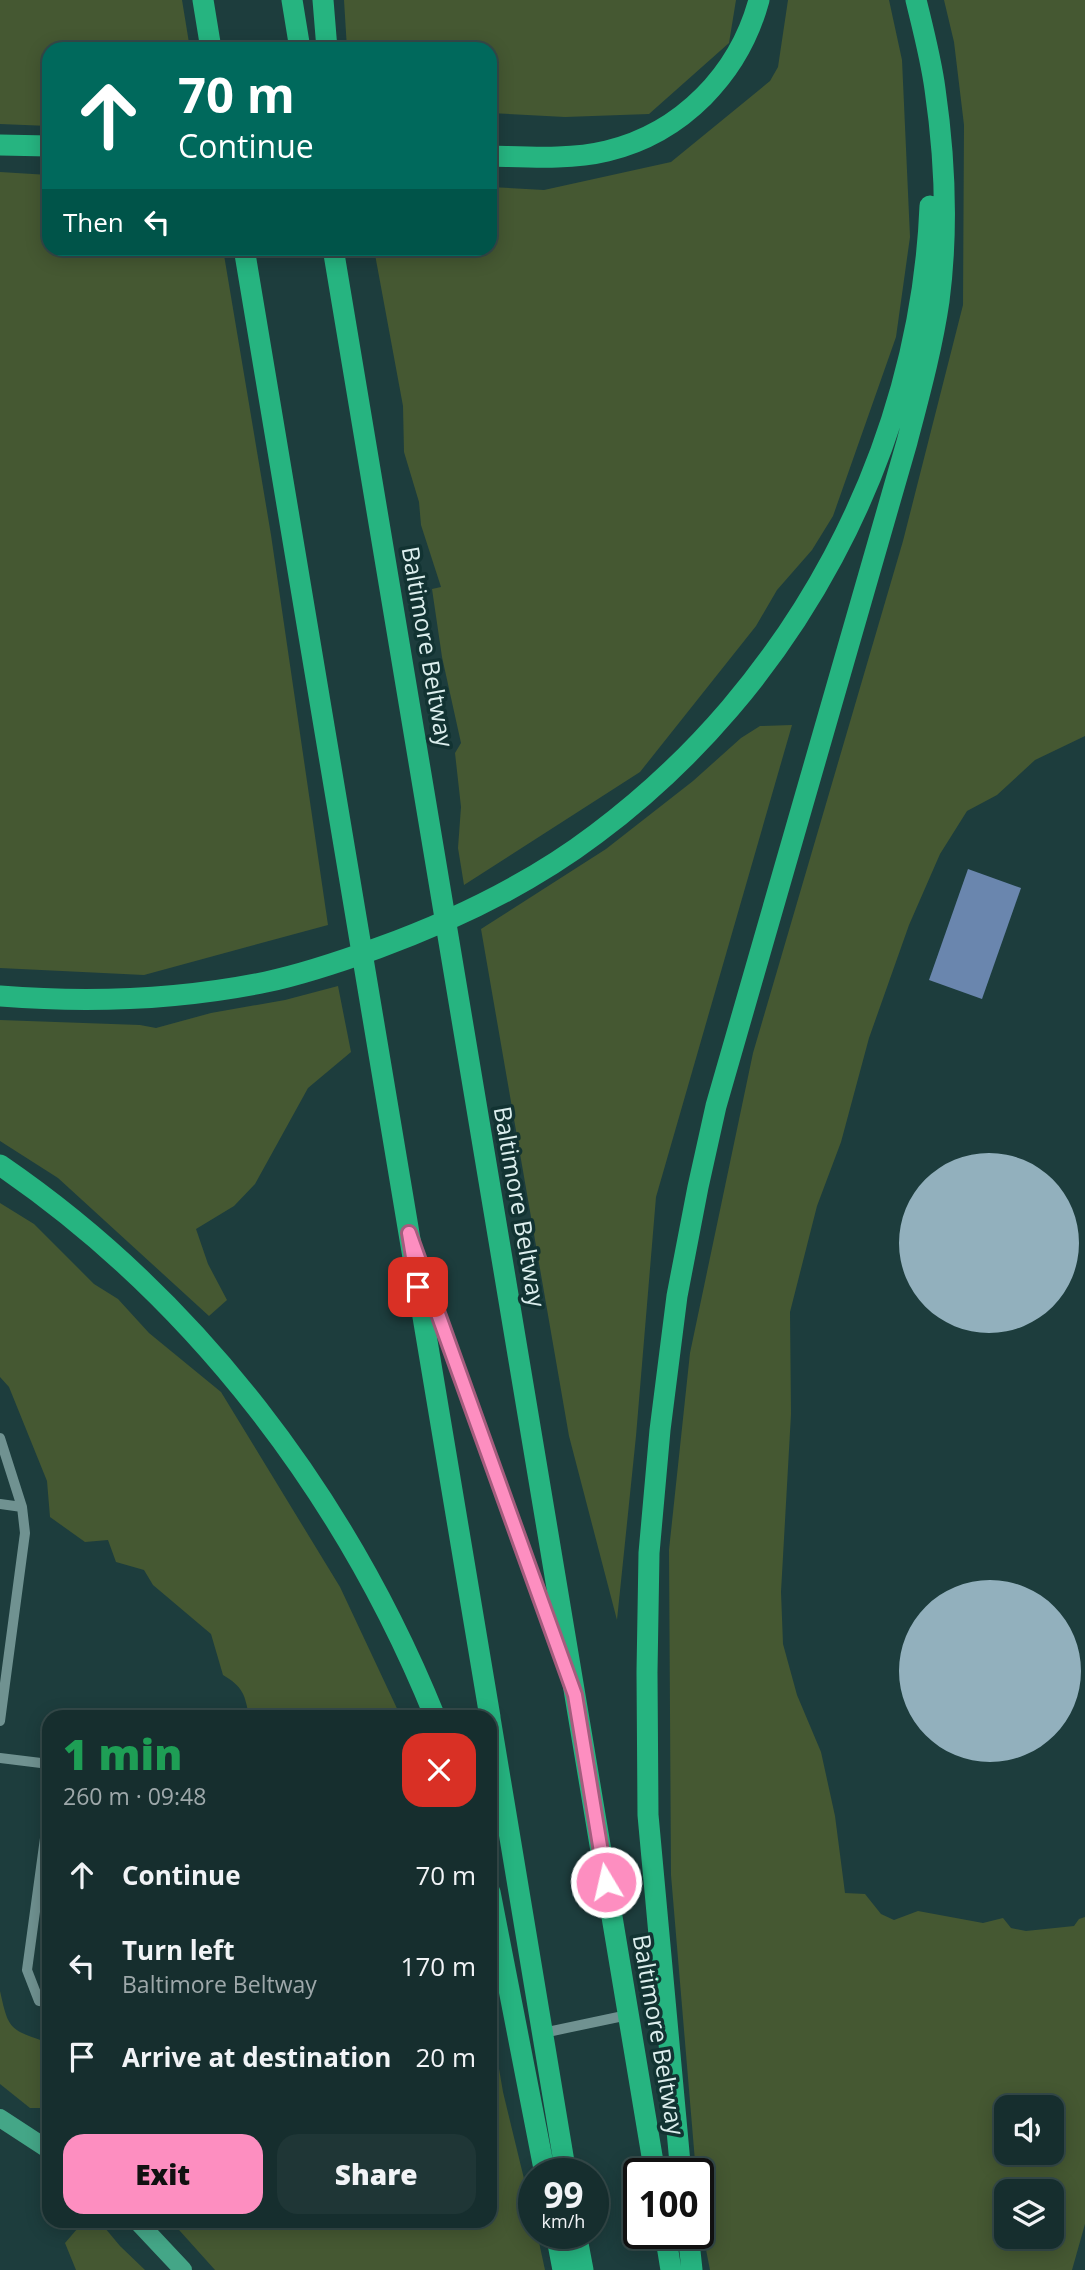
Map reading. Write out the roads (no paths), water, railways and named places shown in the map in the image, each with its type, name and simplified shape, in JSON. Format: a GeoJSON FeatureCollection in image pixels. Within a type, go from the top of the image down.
{"type":"FeatureCollection","features":[{"type":"Feature","properties":{"kind":"highway"},"geometry":{"type":"LineString","coordinates":[[203,0],[210,42]]}},
{"type":"Feature","properties":{"kind":"highway"},"geometry":{"type":"LineString","coordinates":[[292,0],[299,42]]}},
{"type":"Feature","properties":{"kind":"highway"},"geometry":{"type":"LineString","coordinates":[[323,0],[326,42]]}},
{"type":"Feature","properties":{"kind":"highway"},"geometry":{"type":"LineString","coordinates":[[497,156],[570,156],[606,151],[639,141],[669,126],[694,107],[722,77],[739,51],[759,0]]}},
{"type":"Feature","properties":{"kind":"highway"},"geometry":{"type":"LineString","coordinates":[[0,996],[56,1000],[124,1000],[186,995],[267,982],[356,956],[420,933],[481,906],[534,875],[595,835],[644,795],[694,748],[750,685],[783,640],[817,586],[851,523],[878,463],[903,384],[918,318],[929,242],[932,158],[929,89],[916,0]]}},
{"type":"Feature","properties":{"kind":"highway"},"geometry":{"type":"LineString","coordinates":[[680,2158],[648,1815],[646,1672],[649,1553],[660,1430],[677,1296],[716,1106],[907,442],[924,378],[939,302],[944,244],[942,158],[935,87],[916,0]]}},
{"type":"Feature","properties":{"kind":"highway"},"geometry":{"type":"LineString","coordinates":[[0,145],[42,146]]}},
{"type":"Feature","properties":{"kind":"highway"},"geometry":{"type":"LineString","coordinates":[[245,256],[489,1710]]}},
{"type":"Feature","properties":{"kind":"highway","name":"Baltimore Beltway"},"geometry":{"type":"LineString","coordinates":[[334,256],[652,2158]]}},
{"type":"Feature","properties":{"kind":"highway"},"geometry":{"type":"LineString","coordinates":[[343,256],[353,368]]}},
{"type":"Feature","properties":{"kind":"highway"},"geometry":{"type":"LineString","coordinates":[[0,1165],[75,1221],[139,1277],[186,1323],[283,1441],[331,1514],[377,1592],[412,1660],[432,1710]]}},
{"type":"Feature","properties":{"kind":"highway"},"geometry":{"type":"LineString","coordinates":[[497,1760],[563,2158]]}},
{"type":"Feature","properties":{"kind":"highway"},"geometry":{"type":"LineString","coordinates":[[497,1928],[542,2158]]}},
{"type":"Feature","properties":{"kind":"highway"},"geometry":{"type":"LineString","coordinates":[[559,2249],[564,2270]]}},
{"type":"Feature","properties":{"kind":"highway"},"geometry":{"type":"LineString","coordinates":[[579,2249],[583,2270]]}},
{"type":"Feature","properties":{"kind":"highway"},"geometry":{"type":"LineString","coordinates":[[668,2249],[671,2270]]}},
{"type":"Feature","properties":{"kind":"highway"},"geometry":{"type":"LineString","coordinates":[[690,2249],[692,2270]]}},
{"type":"Feature","properties":{"kind":"main road"},"geometry":{"type":"LineString","coordinates":[[0,2118],[42,2145]]}},
{"type":"Feature","properties":{"kind":"main road"},"geometry":{"type":"LineString","coordinates":[[144,2228],[183,2270]]}},
{"type":"Feature","properties":{"kind":"lane"},"geometry":{"type":"LineString","coordinates":[[409,1233],[575,1695]]}},
{"type":"Feature","properties":{"kind":"lane"},"geometry":{"type":"LineString","coordinates":[[0,1438],[22,1507],[25,1533],[0,1721]]}},
{"type":"Feature","properties":{"kind":"lane"},"geometry":{"type":"LineString","coordinates":[[0,1504],[22,1507]]}},
{"type":"Feature","properties":{"kind":"lane"},"geometry":{"type":"LineString","coordinates":[[0,1758],[42,1763]]}},
{"type":"Feature","properties":{"kind":"lane"},"geometry":{"type":"LineString","coordinates":[[42,1860],[27,1970],[39,2001],[42,2001]]}},
{"type":"Feature","properties":{"kind":"lane"},"geometry":{"type":"LineString","coordinates":[[542,2033],[628,2015]]}},
{"type":"Feature","properties":{"kind":"water"},"geometry":{"type":"Polygon","coordinates":[[[968,869],[1021,888],[982,999],[929,980],[968,869]]]}}]}
